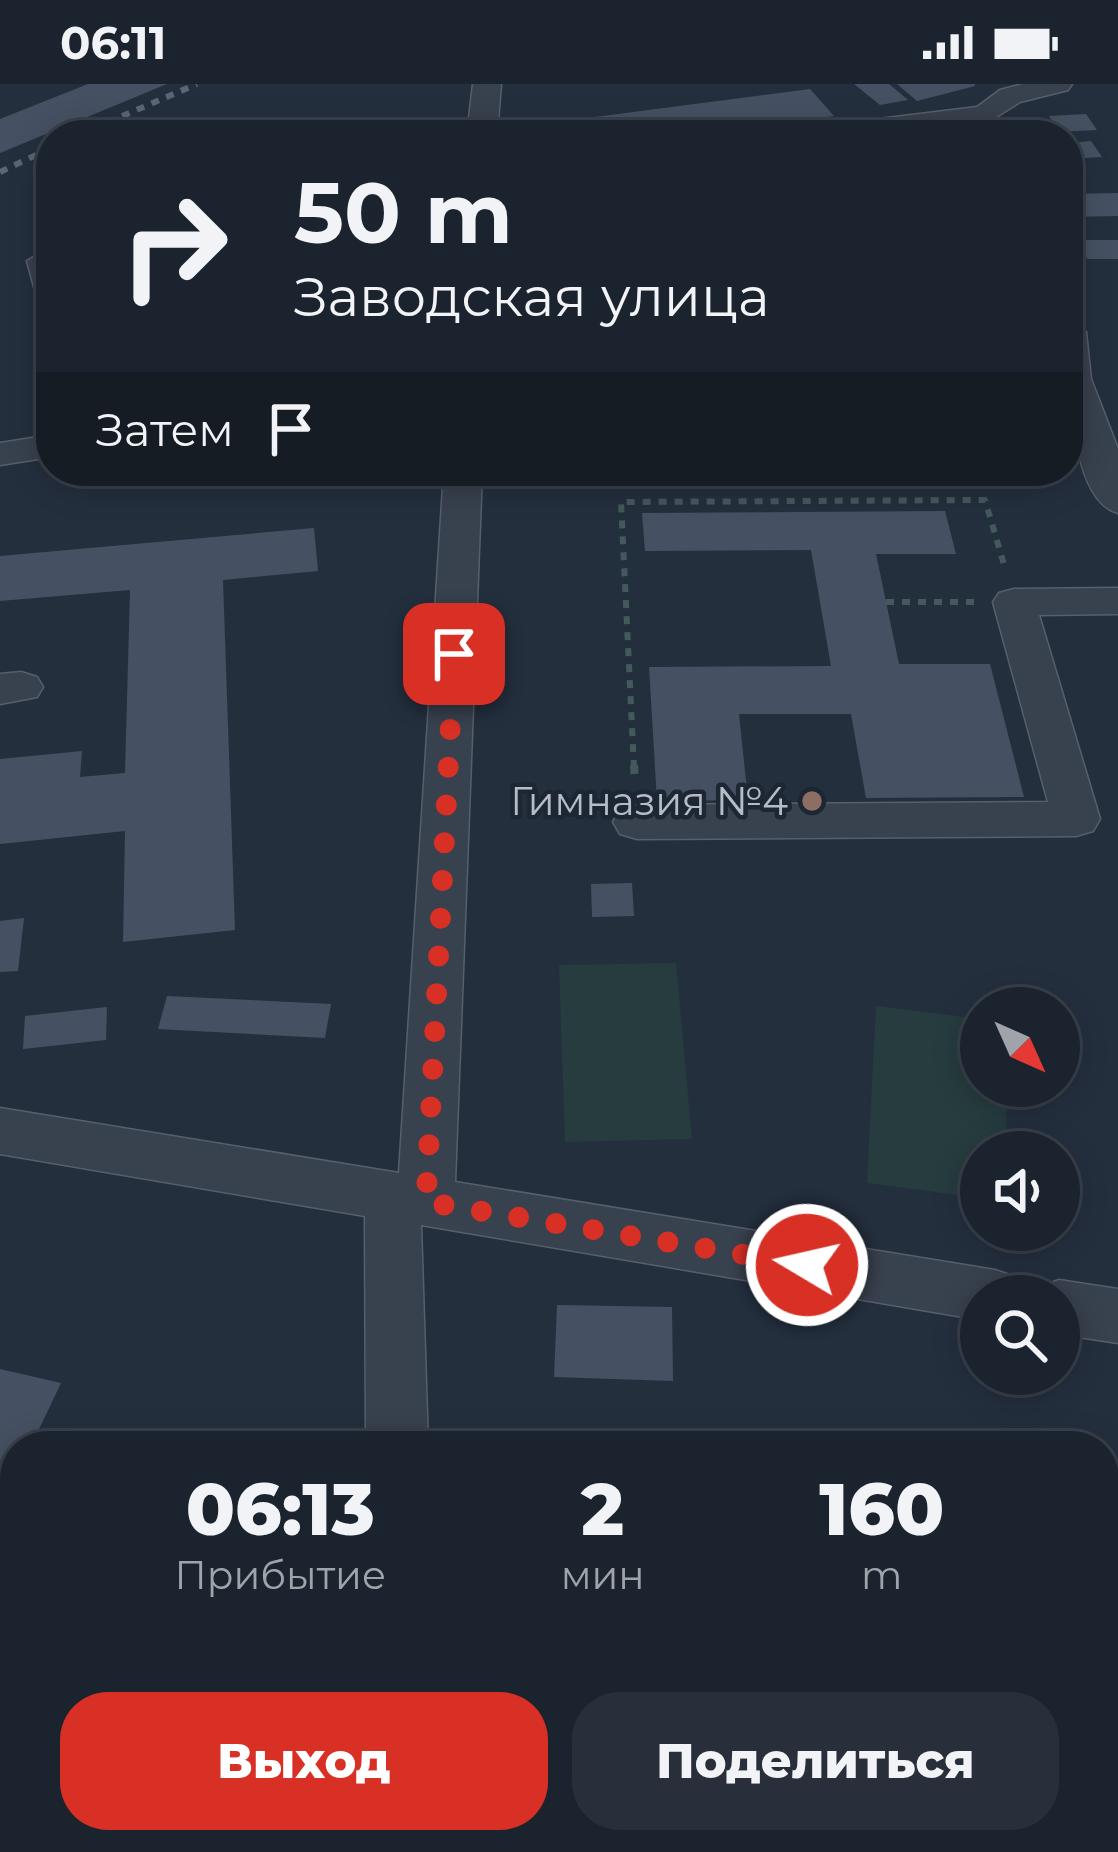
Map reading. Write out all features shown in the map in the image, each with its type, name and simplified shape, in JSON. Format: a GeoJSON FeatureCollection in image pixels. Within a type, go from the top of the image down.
{"type":"FeatureCollection","features":[{"type":"Feature","properties":{"kind":"street"},"geometry":{"type":"LineString","coordinates":[[483,120],[487,84]]}},
{"type":"Feature","properties":{"kind":"street"},"geometry":{"type":"LineString","coordinates":[[990,120],[1010,96],[1058,84]]}},
{"type":"Feature","properties":{"kind":"street"},"geometry":{"type":"LineString","coordinates":[[1083,379],[1118,379]]}},
{"type":"Feature","properties":{"kind":"street"},"geometry":{"type":"LineString","coordinates":[[1083,412],[1118,501]]}},
{"type":"Feature","properties":{"kind":"street"},"geometry":{"type":"LineString","coordinates":[[0,454],[36,448]]}},
{"type":"Feature","properties":{"kind":"street"},"geometry":{"type":"LineString","coordinates":[[397,1431],[391,1232],[411,1200],[462,486]]}},
{"type":"Feature","properties":{"kind":"street"},"geometry":{"type":"LineString","coordinates":[[638,823],[1076,819],[1014,602],[1118,601]]}},
{"type":"Feature","properties":{"kind":"street"},"geometry":{"type":"LineString","coordinates":[[0,1131],[960,1290]]}},
{"type":"Feature","properties":{"kind":"street"},"geometry":{"type":"LineString","coordinates":[[1080,1310],[1118,1316]]}},
{"type":"Feature","properties":{"kind":"path"},"geometry":{"type":"LineString","coordinates":[[638,823],[621,502],[985,500],[1014,602],[886,602]]}},
{"type":"Feature","properties":{"kind":"green space"},"geometry":{"type":"Polygon","coordinates":[[[676,963],[692,1139],[565,1142],[559,965],[676,963]]]}},
{"type":"Feature","properties":{"kind":"green space"},"geometry":{"type":"Polygon","coordinates":[[[876,1006],[960,1016],[960,1107],[1006,1107],[1007,1131],[960,1131],[960,1195],[867,1183],[876,1006]]]}},
{"type":"Feature","properties":{"kind":"building"},"geometry":{"type":"Polygon","coordinates":[[[88,84],[167,84],[80,120],[36,120],[36,138],[0,153],[0,119],[88,84]]]}},
{"type":"Feature","properties":{"kind":"building"},"geometry":{"type":"Polygon","coordinates":[[[854,84],[889,84],[908,100],[880,105],[854,84]]]}},
{"type":"Feature","properties":{"kind":"building"},"geometry":{"type":"Polygon","coordinates":[[[897,84],[975,84],[975,86],[917,101],[897,84]]]}},
{"type":"Feature","properties":{"kind":"building"},"geometry":{"type":"Polygon","coordinates":[[[810,89],[834,116],[805,120],[571,120],[810,89]]]}},
{"type":"Feature","properties":{"kind":"building"},"geometry":{"type":"Polygon","coordinates":[[[1086,114],[1097,130],[1083,131],[1083,120],[1052,120],[1049,116],[1086,114]]]}},
{"type":"Feature","properties":{"kind":"building"},"geometry":{"type":"Polygon","coordinates":[[[1091,141],[1102,157],[1083,158],[1083,142],[1091,141]]]}},
{"type":"Feature","properties":{"kind":"building"},"geometry":{"type":"Polygon","coordinates":[[[1118,193],[1118,216],[1083,217],[1083,194],[1118,193]]]}},
{"type":"Feature","properties":{"kind":"building"},"geometry":{"type":"Polygon","coordinates":[[[1083,240],[1118,240],[1118,259],[1087,259],[1083,240]]]}},
{"type":"Feature","properties":{"kind":"building"},"geometry":{"type":"Polygon","coordinates":[[[945,511],[956,554],[876,554],[899,664],[990,664],[1024,797],[866,798],[851,714],[739,714],[748,800],[657,801],[649,667],[831,666],[811,550],[645,551],[642,513],[945,511]]]}},
{"type":"Feature","properties":{"kind":"building"},"geometry":{"type":"Polygon","coordinates":[[[314,528],[318,571],[223,580],[235,930],[123,942],[125,831],[0,844],[0,759],[82,751],[80,777],[125,773],[130,590],[0,601],[0,556],[314,528]]]}},
{"type":"Feature","properties":{"kind":"building"},"geometry":{"type":"Polygon","coordinates":[[[632,883],[634,916],[592,917],[591,884],[632,883]]]}},
{"type":"Feature","properties":{"kind":"building"},"geometry":{"type":"Polygon","coordinates":[[[24,918],[18,971],[0,972],[0,921],[24,918]]]}},
{"type":"Feature","properties":{"kind":"building"},"geometry":{"type":"Polygon","coordinates":[[[167,996],[331,1004],[325,1038],[158,1029],[167,996]]]}},
{"type":"Feature","properties":{"kind":"building"},"geometry":{"type":"Polygon","coordinates":[[[107,1007],[106,1040],[23,1049],[25,1016],[107,1007]]]}},
{"type":"Feature","properties":{"kind":"building"},"geometry":{"type":"Polygon","coordinates":[[[557,1305],[672,1307],[673,1381],[554,1377],[557,1305]]]}},
{"type":"Feature","properties":{"kind":"building"},"geometry":{"type":"Polygon","coordinates":[[[0,1369],[61,1383],[38,1431],[0,1431],[0,1369]]]}},
{"type":"Feature","properties":{"kind":"railway"},"geometry":{"type":"LineString","coordinates":[[113,120],[197,84]]}},
{"type":"Feature","properties":{"kind":"railway"},"geometry":{"type":"LineString","coordinates":[[0,172],[36,155]]}},
{"type":"Feature","properties":{"kind":"place","name":"Гимназия №4"},"geometry":{"type":"Point","coordinates":[812,801]}},
{"type":"Feature","properties":{"kind":"route"},"geometry":{"type":"LineString","coordinates":[[454,654],[426,1202],[807,1265]]}}]}
